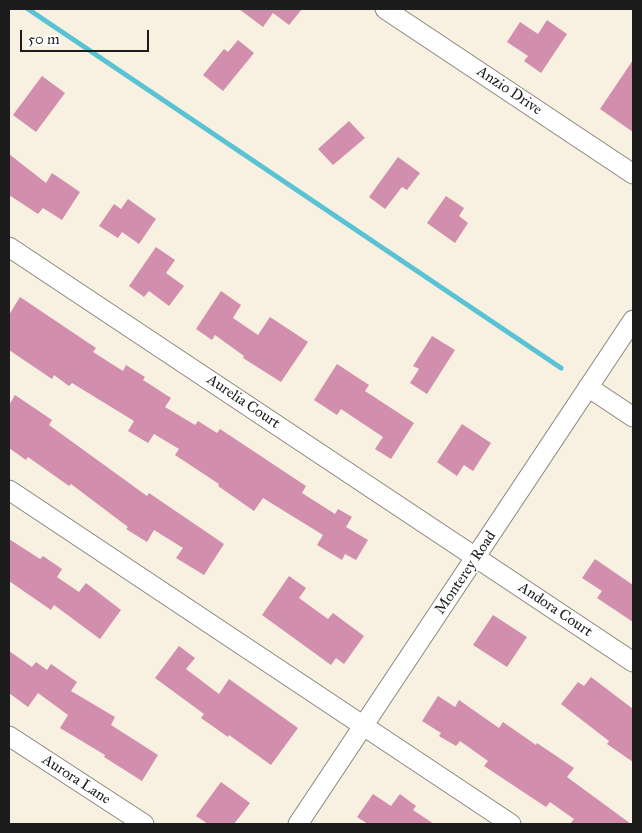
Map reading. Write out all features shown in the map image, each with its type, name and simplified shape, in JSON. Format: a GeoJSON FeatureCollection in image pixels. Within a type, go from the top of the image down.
{"type":"FeatureCollection","features":[{"type":"Feature","properties":{"kind":"street","name":"Anzio Drive"},"geometry":{"type":"LineString","coordinates":[[385,9],[633,174]]}},
{"type":"Feature","properties":{"kind":"street","name":"Aurelia Court"},"geometry":{"type":"LineString","coordinates":[[9,247],[477,557]]}},
{"type":"Feature","properties":{"kind":"street","name":"Monterey Road"},"geometry":{"type":"LineString","coordinates":[[298,824],[633,320]]}},
{"type":"Feature","properties":{"kind":"street"},"geometry":{"type":"LineString","coordinates":[[588,387],[633,417]]}},
{"type":"Feature","properties":{"kind":"street"},"geometry":{"type":"LineString","coordinates":[[9,490],[511,824]]}},
{"type":"Feature","properties":{"kind":"street","name":"Andora Court"},"geometry":{"type":"LineString","coordinates":[[477,557],[633,662]]}},
{"type":"Feature","properties":{"kind":"street","name":"Aurora Lane"},"geometry":{"type":"LineString","coordinates":[[9,736],[144,824]]}},
{"type":"Feature","properties":{"kind":"building"},"geometry":{"type":"Polygon","coordinates":[[[239,9],[302,9],[289,25],[273,13],[263,27],[239,9]]]}},
{"type":"Feature","properties":{"kind":"building"},"geometry":{"type":"Polygon","coordinates":[[[547,20],[567,34],[541,73],[524,61],[528,56],[507,42],[520,22],[538,34],[547,20]]]}},
{"type":"Feature","properties":{"kind":"building"},"geometry":{"type":"Polygon","coordinates":[[[238,40],[254,53],[223,91],[203,75],[224,49],[228,52],[238,40]]]}},
{"type":"Feature","properties":{"kind":"building"},"geometry":{"type":"Polygon","coordinates":[[[633,60],[633,132],[600,109],[633,60]]]}},
{"type":"Feature","properties":{"kind":"building"},"geometry":{"type":"Polygon","coordinates":[[[42,76],[65,93],[36,132],[13,115],[42,76]]]}},
{"type":"Feature","properties":{"kind":"building"},"geometry":{"type":"Polygon","coordinates":[[[349,121],[365,138],[333,165],[318,149],[349,121]]]}},
{"type":"Feature","properties":{"kind":"building"},"geometry":{"type":"Polygon","coordinates":[[[9,154],[46,183],[52,173],[80,192],[62,220],[43,208],[38,214],[9,195],[9,154]]]}},
{"type":"Feature","properties":{"kind":"building"},"geometry":{"type":"Polygon","coordinates":[[[398,157],[420,173],[407,190],[402,187],[385,209],[369,197],[398,157]]]}},
{"type":"Feature","properties":{"kind":"building"},"geometry":{"type":"Polygon","coordinates":[[[446,196],[464,208],[459,216],[468,223],[455,243],[427,223],[446,196]]]}},
{"type":"Feature","properties":{"kind":"building"},"geometry":{"type":"Polygon","coordinates":[[[128,199],[156,219],[139,244],[122,232],[118,238],[99,226],[114,204],[121,209],[128,199]]]}},
{"type":"Feature","properties":{"kind":"building"},"geometry":{"type":"Polygon","coordinates":[[[156,247],[175,260],[166,273],[184,286],[169,306],[149,291],[144,297],[129,286],[156,247]]]}},
{"type":"Feature","properties":{"kind":"building"},"geometry":{"type":"Polygon","coordinates":[[[221,291],[241,305],[233,318],[258,335],[270,317],[308,342],[281,382],[243,358],[244,356],[215,335],[212,340],[196,329],[221,291]]]}},
{"type":"Feature","properties":{"kind":"building"},"geometry":{"type":"Polygon","coordinates":[[[20,297],[96,348],[93,352],[123,371],[126,365],[145,377],[143,380],[171,398],[165,407],[195,425],[198,421],[217,433],[220,429],[306,486],[302,493],[335,514],[338,509],[352,517],[346,527],[368,540],[356,560],[345,554],[342,560],[317,545],[323,535],[263,498],[254,511],[218,486],[219,484],[175,455],[179,449],[154,434],[148,443],[128,431],[134,421],[72,383],[69,386],[54,375],[52,379],[9,350],[9,315],[20,297]]]}},
{"type":"Feature","properties":{"kind":"building"},"geometry":{"type":"Polygon","coordinates":[[[432,336],[455,350],[427,394],[410,383],[419,369],[413,366],[432,336]]]}},
{"type":"Feature","properties":{"kind":"building"},"geometry":{"type":"Polygon","coordinates":[[[337,364],[369,385],[365,391],[414,423],[391,459],[375,449],[383,437],[341,409],[337,415],[314,400],[337,364]]]}},
{"type":"Feature","properties":{"kind":"building"},"geometry":{"type":"Polygon","coordinates":[[[15,395],[52,420],[49,425],[147,496],[149,493],[224,544],[204,575],[176,558],[183,548],[154,530],[147,542],[126,529],[128,527],[71,484],[69,486],[28,457],[26,460],[9,448],[9,405],[15,395]]]}},
{"type":"Feature","properties":{"kind":"building"},"geometry":{"type":"Polygon","coordinates":[[[462,424],[491,443],[473,471],[464,465],[457,476],[437,462],[462,424]]]}},
{"type":"Feature","properties":{"kind":"building"},"geometry":{"type":"Polygon","coordinates":[[[9,539],[40,559],[43,556],[62,569],[57,577],[79,592],[86,583],[121,610],[100,639],[54,605],[51,610],[9,581],[9,539]]]}},
{"type":"Feature","properties":{"kind":"building"},"geometry":{"type":"Polygon","coordinates":[[[595,559],[633,585],[633,622],[597,598],[602,591],[582,578],[595,559]]]}},
{"type":"Feature","properties":{"kind":"building"},"geometry":{"type":"Polygon","coordinates":[[[289,576],[306,588],[299,598],[328,619],[333,613],[364,636],[344,664],[336,658],[331,665],[262,615],[289,576]]]}},
{"type":"Feature","properties":{"kind":"building"},"geometry":{"type":"Polygon","coordinates":[[[493,615],[527,637],[507,667],[473,645],[493,615]]]}},
{"type":"Feature","properties":{"kind":"building"},"geometry":{"type":"Polygon","coordinates":[[[179,646],[195,658],[186,669],[219,694],[229,679],[298,728],[271,765],[201,718],[204,714],[155,678],[179,646]]]}},
{"type":"Feature","properties":{"kind":"building"},"geometry":{"type":"Polygon","coordinates":[[[9,651],[32,667],[36,662],[47,670],[51,664],[77,682],[71,691],[115,717],[111,725],[158,755],[142,781],[104,757],[105,755],[60,728],[68,715],[38,693],[28,707],[9,693],[9,651]]]}},
{"type":"Feature","properties":{"kind":"building"},"geometry":{"type":"Polygon","coordinates":[[[591,677],[633,709],[633,762],[607,744],[609,741],[561,704],[578,682],[584,686],[591,677]]]}},
{"type":"Feature","properties":{"kind":"building"},"geometry":{"type":"Polygon","coordinates":[[[438,696],[455,707],[459,700],[499,728],[503,722],[536,745],[537,743],[574,768],[567,777],[631,824],[570,824],[574,819],[550,802],[546,807],[484,766],[488,761],[460,741],[456,746],[439,736],[441,733],[422,721],[438,696]]]}},
{"type":"Feature","properties":{"kind":"building"},"geometry":{"type":"Polygon","coordinates":[[[221,782],[250,803],[234,824],[208,824],[196,816],[221,782]]]}},
{"type":"Feature","properties":{"kind":"building"},"geometry":{"type":"Polygon","coordinates":[[[373,794],[391,806],[400,794],[416,806],[413,810],[434,824],[368,824],[357,817],[373,794]]]}},
{"type":"Feature","properties":{"kind":"waterway"},"geometry":{"type":"LineString","coordinates":[[28,9],[561,368]]}}]}
